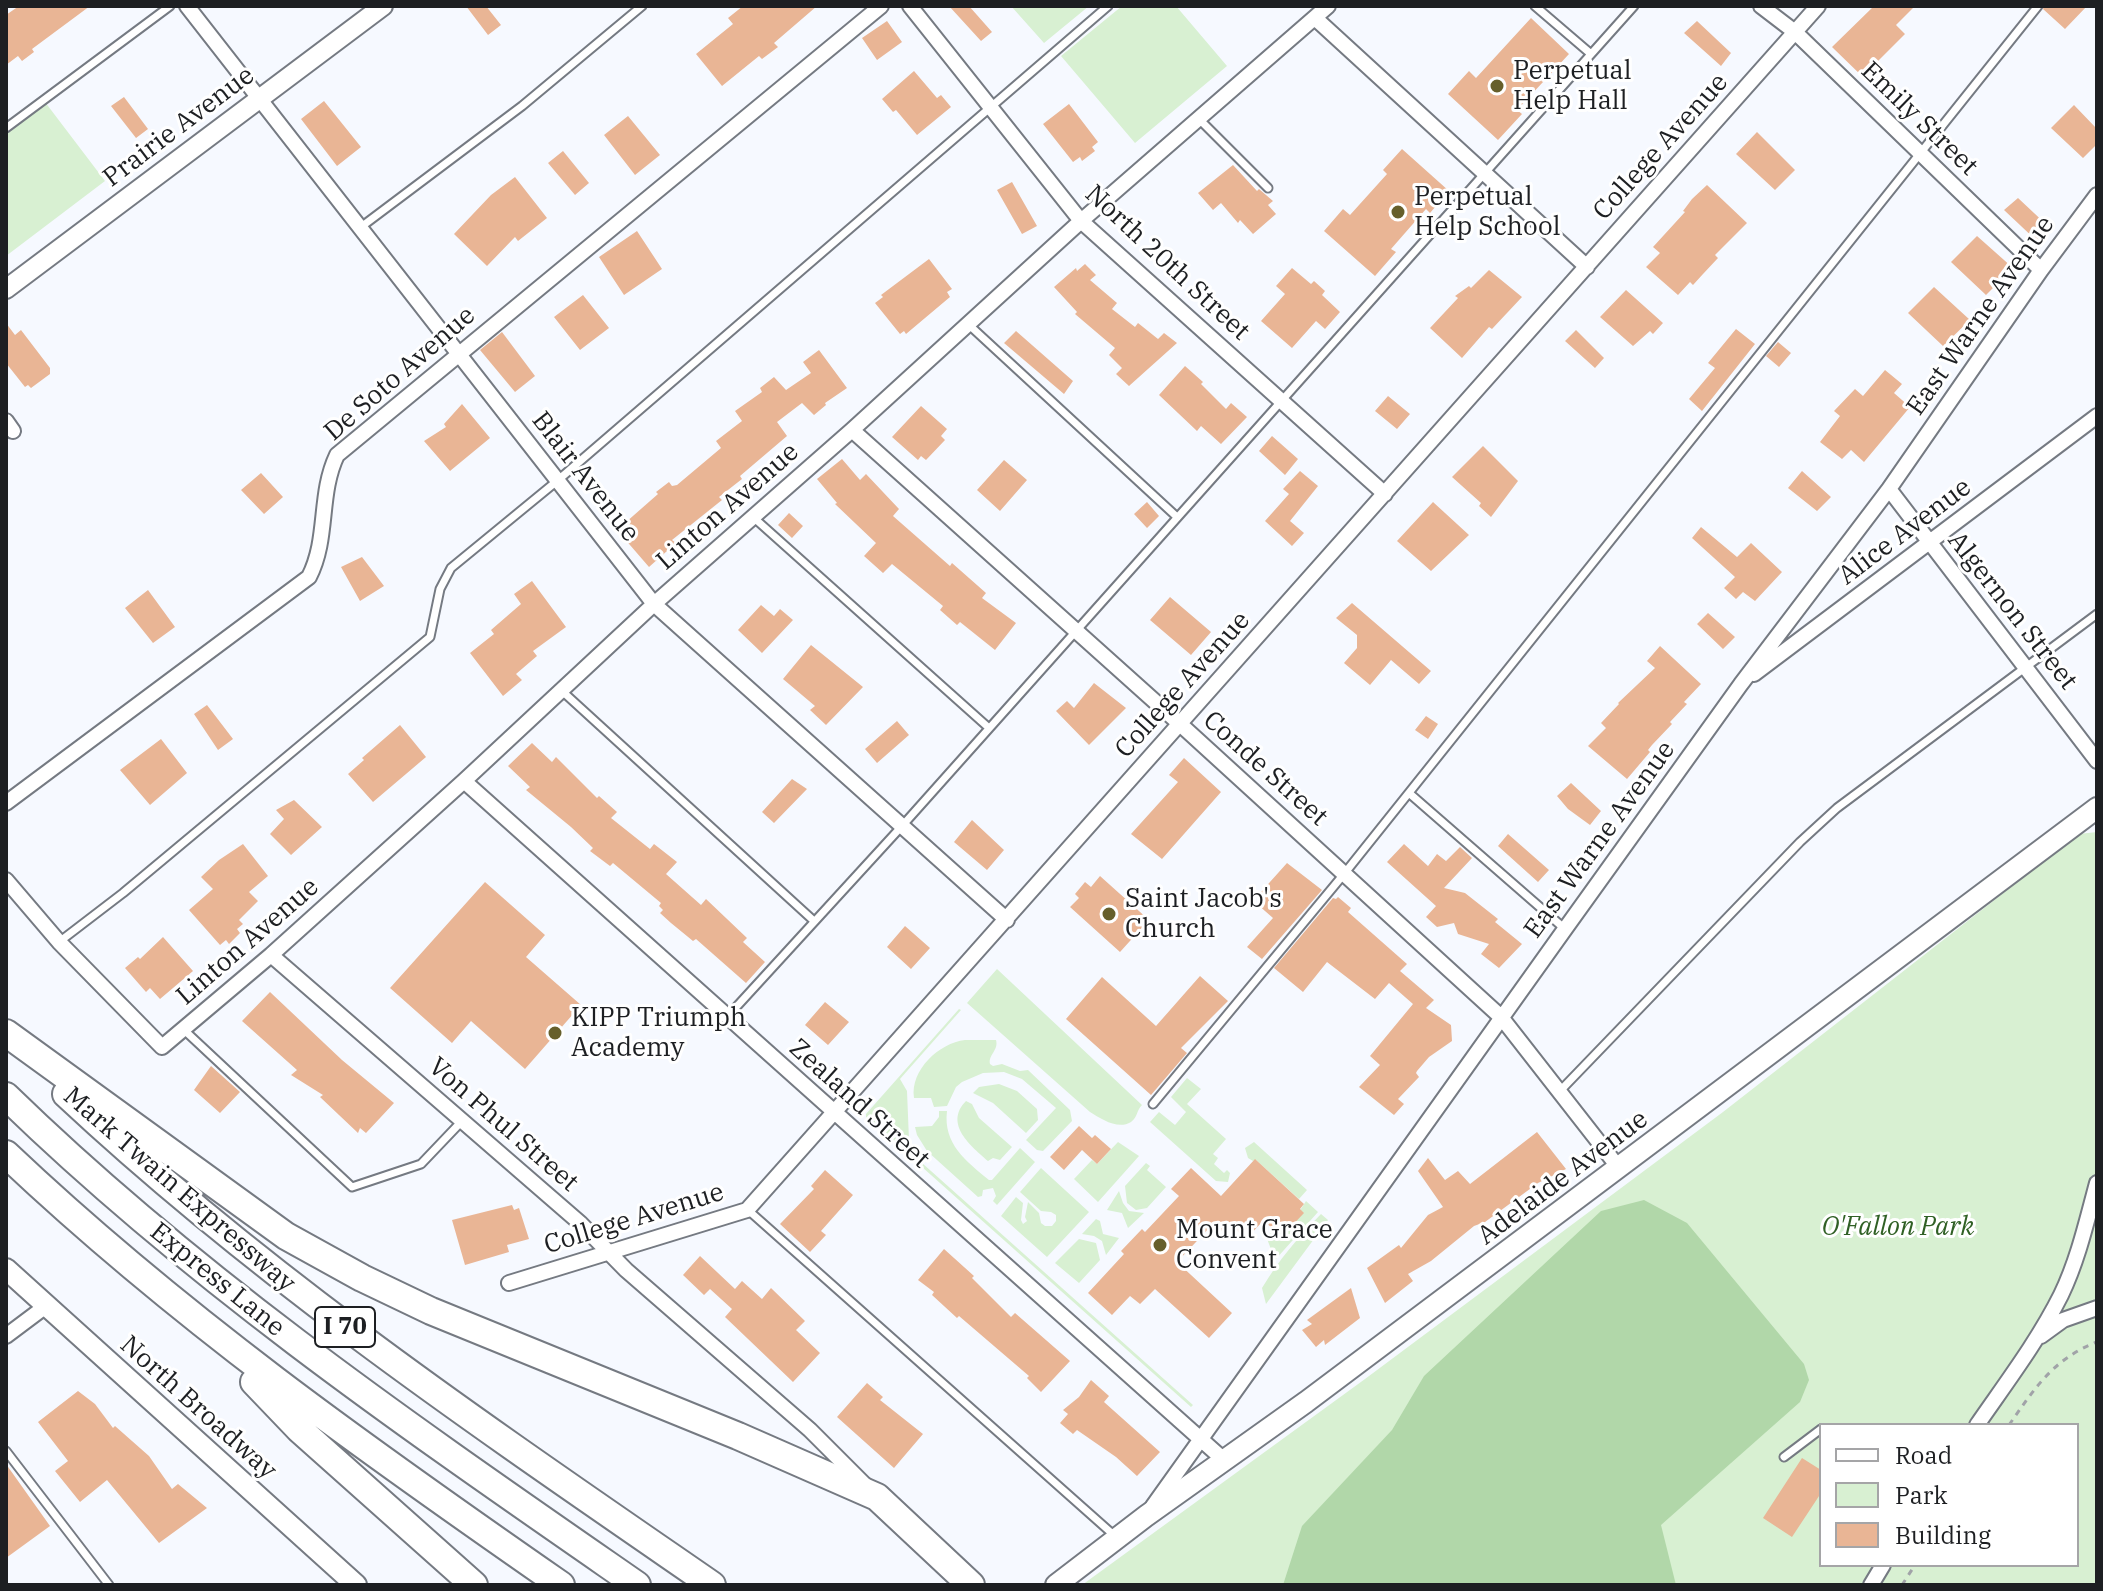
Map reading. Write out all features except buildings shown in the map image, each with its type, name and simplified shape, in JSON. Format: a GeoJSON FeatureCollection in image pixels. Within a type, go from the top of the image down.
{"type":"FeatureCollection","features":[{"type":"Feature","properties":{"kind":"highway"},"geometry":{"type":"LineString","coordinates":[[6,1034],[286,1236],[431,1311],[738,1436],[877,1497],[971,1585]]}},
{"type":"Feature","properties":{"kind":"highway","name":"Mark Twain Expressway"},"geometry":{"type":"LineString","coordinates":[[6,1034],[156,1175],[283,1280],[423,1384],[712,1585]]}},
{"type":"Feature","properties":{"kind":"highway","name":"Express Lane"},"geometry":{"type":"LineString","coordinates":[[6,1096],[151,1228],[285,1336],[369,1399],[637,1585]]}},
{"type":"Feature","properties":{"kind":"highway"},"geometry":{"type":"LineString","coordinates":[[6,1154],[200,1323],[341,1431],[561,1585]]}},
{"type":"Feature","properties":{"kind":"highway"},"geometry":{"type":"LineString","coordinates":[[200,1323],[299,1429],[474,1585]]}},
{"type":"Feature","properties":{"kind":"main road","name":"Adelaide Avenue"},"geometry":{"type":"LineString","coordinates":[[1056,1585],[1146,1516],[1306,1402],[2097,808]]}},
{"type":"Feature","properties":{"kind":"main road","name":"North Broadway"},"geometry":{"type":"LineString","coordinates":[[6,1269],[356,1585]]}},
{"type":"Feature","properties":{"kind":"street","name":"Blair Avenue"},"geometry":{"type":"LineString","coordinates":[[187,6],[654,604],[1007,920]]}},
{"type":"Feature","properties":{"kind":"street","name":"Prairie Avenue"},"geometry":{"type":"LineString","coordinates":[[6,289],[383,6]]}},
{"type":"Feature","properties":{"kind":"street","name":"De Soto Avenue"},"geometry":{"type":"LineString","coordinates":[[6,803],[309,577],[318,560],[327,476],[337,455],[881,6]]}},
{"type":"Feature","properties":{"kind":"street","name":"North 20th Street"},"geometry":{"type":"LineString","coordinates":[[910,6],[1081,221],[1385,494]]}},
{"type":"Feature","properties":{"kind":"street","name":"Linton Avenue"},"geometry":{"type":"LineString","coordinates":[[59,942],[162,1047],[271,955],[654,604],[852,430],[1081,221],[1328,6]]}},
{"type":"Feature","properties":{"kind":"street","name":"Emily Street"},"geometry":{"type":"LineString","coordinates":[[1761,6],[1795,32],[2041,270]]}},
{"type":"Feature","properties":{"kind":"street","name":"College Avenue"},"geometry":{"type":"LineString","coordinates":[[509,1283],[747,1210],[1818,6]]}},
{"type":"Feature","properties":{"kind":"street"},"geometry":{"type":"LineString","coordinates":[[1315,18],[1587,267]]}},
{"type":"Feature","properties":{"kind":"street","name":"East Warne Avenue"},"geometry":{"type":"LineString","coordinates":[[1146,1516],[1501,1017],[1741,684],[1889,489],[2097,195]]}},
{"type":"Feature","properties":{"kind":"street","name":"Alice Avenue"},"geometry":{"type":"LineString","coordinates":[[1741,684],[2097,416]]}},
{"type":"Feature","properties":{"kind":"street","name":"Conde Street"},"geometry":{"type":"LineString","coordinates":[[852,430],[1501,1017],[1619,1168]]}},
{"type":"Feature","properties":{"kind":"street","name":"Algernon Street"},"geometry":{"type":"LineString","coordinates":[[1889,489],[2097,761]]}},
{"type":"Feature","properties":{"kind":"street","name":"Zealand Street"},"geometry":{"type":"LineString","coordinates":[[464,781],[1224,1460]]}},
{"type":"Feature","properties":{"kind":"street"},"geometry":{"type":"LineString","coordinates":[[6,880],[59,942]]}},
{"type":"Feature","properties":{"kind":"street","name":"Von Phul Street"},"geometry":{"type":"LineString","coordinates":[[271,955],[580,1223],[608,1252],[810,1430],[877,1497]]}},
{"type":"Feature","properties":{"kind":"street"},"geometry":{"type":"LineString","coordinates":[[1978,1423],[2037,1339],[2062,1293],[2086,1226],[2097,1183]]}},
{"type":"Feature","properties":{"kind":"street"},"geometry":{"type":"LineString","coordinates":[[6,1336],[46,1306]]}},
{"type":"Feature","properties":{"kind":"street"},"geometry":{"type":"LineString","coordinates":[[2037,1339],[2063,1320],[2097,1308]]}},
{"type":"Feature","properties":{"kind":"street"},"geometry":{"type":"LineString","coordinates":[[1871,1585],[1882,1567]]}},
{"type":"Feature","properties":{"kind":"lane"},"geometry":{"type":"LineString","coordinates":[[6,128],[170,6]]}},
{"type":"Feature","properties":{"kind":"lane"},"geometry":{"type":"LineString","coordinates":[[359,228],[522,106],[642,6]]}},
{"type":"Feature","properties":{"kind":"lane"},"geometry":{"type":"LineString","coordinates":[[59,942],[136,882],[430,637],[440,589],[451,568],[557,481],[1108,6]]}},
{"type":"Feature","properties":{"kind":"lane"},"geometry":{"type":"LineString","coordinates":[[1535,6],[1591,54]]}},
{"type":"Feature","properties":{"kind":"lane"},"geometry":{"type":"LineString","coordinates":[[727,1018],[1634,6]]}},
{"type":"Feature","properties":{"kind":"lane"},"geometry":{"type":"LineString","coordinates":[[1153,1104],[1344,874],[2038,6]]}},
{"type":"Feature","properties":{"kind":"lane"},"geometry":{"type":"LineString","coordinates":[[1199,119],[1268,188]]}},
{"type":"Feature","properties":{"kind":"lane"},"geometry":{"type":"LineString","coordinates":[[968,324],[1177,517]]}},
{"type":"Feature","properties":{"kind":"lane"},"geometry":{"type":"LineString","coordinates":[[753,517],[989,728]]}},
{"type":"Feature","properties":{"kind":"lane"},"geometry":{"type":"LineString","coordinates":[[1559,1092],[1800,842],[1837,808],[2097,614]]}},
{"type":"Feature","properties":{"kind":"lane"},"geometry":{"type":"LineString","coordinates":[[562,690],[814,921]]}},
{"type":"Feature","properties":{"kind":"lane"},"geometry":{"type":"LineString","coordinates":[[1409,793],[1565,929]]}},
{"type":"Feature","properties":{"kind":"lane"},"geometry":{"type":"LineString","coordinates":[[183,1029],[352,1187],[421,1164],[462,1121]]}},
{"type":"Feature","properties":{"kind":"lane"},"geometry":{"type":"LineString","coordinates":[[747,1210],[1117,1538]]}},
{"type":"Feature","properties":{"kind":"lane"},"geometry":{"type":"LineString","coordinates":[[1784,1457],[1819,1431]]}},
{"type":"Feature","properties":{"kind":"lane"},"geometry":{"type":"LineString","coordinates":[[6,1451],[109,1585]]}},
{"type":"Feature","properties":{"kind":"path"},"geometry":{"type":"LineString","coordinates":[[2010,1423],[2049,1370],[2062,1359],[2097,1342]]}},
{"type":"Feature","properties":{"kind":"path"},"geometry":{"type":"LineString","coordinates":[[1902,1585],[1914,1567]]}},
{"type":"Feature","properties":{"kind":"green space"},"geometry":{"type":"Polygon","coordinates":[[[1011,6],[1089,6],[1044,43],[1011,6]]]}},
{"type":"Feature","properties":{"kind":"green space"},"geometry":{"type":"Polygon","coordinates":[[[1122,6],[1176,6],[1227,66],[1135,143],[1061,56],[1122,6]]]}},
{"type":"Feature","properties":{"kind":"green space"},"geometry":{"type":"Polygon","coordinates":[[[45,102],[105,181],[6,256],[6,132],[45,102]]]}},
{"type":"Feature","properties":{"kind":"green space","name":"O'Fallon Park"},"geometry":{"type":"Polygon","coordinates":[[[2097,832],[2097,1585],[1082,1585],[1365,1379],[1723,1112],[2079,834],[2097,832]]]}},
{"type":"Feature","properties":{"kind":"green space"},"geometry":{"type":"Polygon","coordinates":[[[997,969],[1142,1105],[1133,1120],[1115,1124],[1090,1112],[967,1003],[997,969]]]}},
{"type":"Feature","properties":{"kind":"green space"},"geometry":{"type":"Polygon","coordinates":[[[959,1009],[900,1079],[907,1091],[909,1140],[903,1146],[1193,1405],[1191,1407],[866,1117],[959,1009]]]}},
{"type":"Feature","properties":{"kind":"green space"},"geometry":{"type":"Polygon","coordinates":[[[965,1040],[996,1040],[990,1064],[1028,1070],[1070,1110],[1072,1121],[1043,1151],[1037,1150],[1026,1140],[1056,1108],[1022,1079],[1004,1072],[983,1073],[956,1087],[947,1106],[934,1107],[931,1098],[914,1098],[917,1078],[928,1060],[946,1046],[965,1040]]]}},
{"type":"Feature","properties":{"kind":"green space"},"geometry":{"type":"Polygon","coordinates":[[[1187,1078],[1201,1089],[1187,1104],[1226,1139],[1213,1154],[1218,1158],[1214,1164],[1224,1173],[1227,1170],[1230,1173],[1228,1182],[1216,1181],[1150,1122],[1159,1112],[1175,1125],[1186,1112],[1171,1097],[1187,1078]]]}},
{"type":"Feature","properties":{"kind":"green space"},"geometry":{"type":"Polygon","coordinates":[[[999,1084],[1017,1091],[1037,1109],[1038,1120],[1026,1133],[993,1103],[973,1093],[979,1087],[999,1084]]]}},
{"type":"Feature","properties":{"kind":"green space"},"geometry":{"type":"Polygon","coordinates":[[[966,1101],[972,1104],[979,1118],[1012,1147],[1000,1160],[993,1158],[988,1161],[962,1134],[957,1118],[966,1101]]]}},
{"type":"Feature","properties":{"kind":"green space"},"geometry":{"type":"Polygon","coordinates":[[[939,1111],[947,1111],[949,1133],[958,1151],[989,1180],[1020,1148],[1035,1162],[997,1205],[993,1201],[996,1196],[993,1188],[983,1190],[982,1196],[978,1197],[927,1151],[917,1135],[915,1127],[932,1126],[939,1117],[939,1111]]]}},
{"type":"Feature","properties":{"kind":"green space"},"geometry":{"type":"Polygon","coordinates":[[[1118,1142],[1139,1156],[1098,1202],[1074,1179],[1092,1160],[1097,1164],[1118,1142]]]}},
{"type":"Feature","properties":{"kind":"green space"},"geometry":{"type":"Polygon","coordinates":[[[1254,1142],[1307,1190],[1299,1199],[1256,1160],[1248,1158],[1245,1148],[1254,1142]]]}},
{"type":"Feature","properties":{"kind":"green space"},"geometry":{"type":"Polygon","coordinates":[[[1146,1163],[1150,1166],[1147,1170],[1166,1187],[1147,1208],[1136,1210],[1127,1203],[1125,1186],[1146,1163]]]}},
{"type":"Feature","properties":{"kind":"green space"},"geometry":{"type":"Polygon","coordinates":[[[1041,1168],[1089,1212],[1047,1257],[1001,1216],[1016,1197],[1023,1203],[1023,1224],[1027,1221],[1028,1202],[1039,1213],[1041,1223],[1052,1226],[1056,1215],[1041,1211],[1020,1192],[1041,1168]]]}},
{"type":"Feature","properties":{"kind":"green space"},"geometry":{"type":"Polygon","coordinates":[[[1119,1191],[1129,1211],[1144,1213],[1128,1228],[1122,1213],[1107,1210],[1119,1191]]]}},
{"type":"Feature","properties":{"kind":"green space"},"geometry":{"type":"Polygon","coordinates":[[[1644,1200],[1687,1223],[1804,1364],[1809,1380],[1800,1402],[1661,1525],[1676,1585],[1283,1585],[1302,1526],[1392,1430],[1424,1376],[1601,1211],[1644,1200]]]}},
{"type":"Feature","properties":{"kind":"green space"},"geometry":{"type":"Polygon","coordinates":[[[1306,1201],[1318,1212],[1275,1260],[1266,1236],[1279,1226],[1286,1232],[1306,1201]]]}},
{"type":"Feature","properties":{"kind":"green space"},"geometry":{"type":"Polygon","coordinates":[[[1321,1214],[1328,1220],[1266,1304],[1262,1288],[1289,1249],[1321,1214]]]}},
{"type":"Feature","properties":{"kind":"green space"},"geometry":{"type":"Polygon","coordinates":[[[1096,1219],[1100,1221],[1103,1234],[1119,1238],[1106,1255],[1102,1241],[1082,1234],[1096,1219]]]}},
{"type":"Feature","properties":{"kind":"green space"},"geometry":{"type":"Polygon","coordinates":[[[1079,1239],[1096,1243],[1100,1260],[1079,1283],[1055,1263],[1079,1239]]]}},
{"type":"Feature","properties":{"kind":"place","name":"Perpetual Help Hall"},"geometry":{"type":"Point","coordinates":[1497,86]}},
{"type":"Feature","properties":{"kind":"place","name":"Perpetual Help School"},"geometry":{"type":"Point","coordinates":[1398,212]}},
{"type":"Feature","properties":{"kind":"place","name":"Saint Jacob's Church"},"geometry":{"type":"Point","coordinates":[1109,914]}},
{"type":"Feature","properties":{"kind":"place","name":"KIPP Triumph Academy"},"geometry":{"type":"Point","coordinates":[555,1033]}},
{"type":"Feature","properties":{"kind":"place","name":"Mount Grace Convent"},"geometry":{"type":"Point","coordinates":[1160,1245]}}]}
